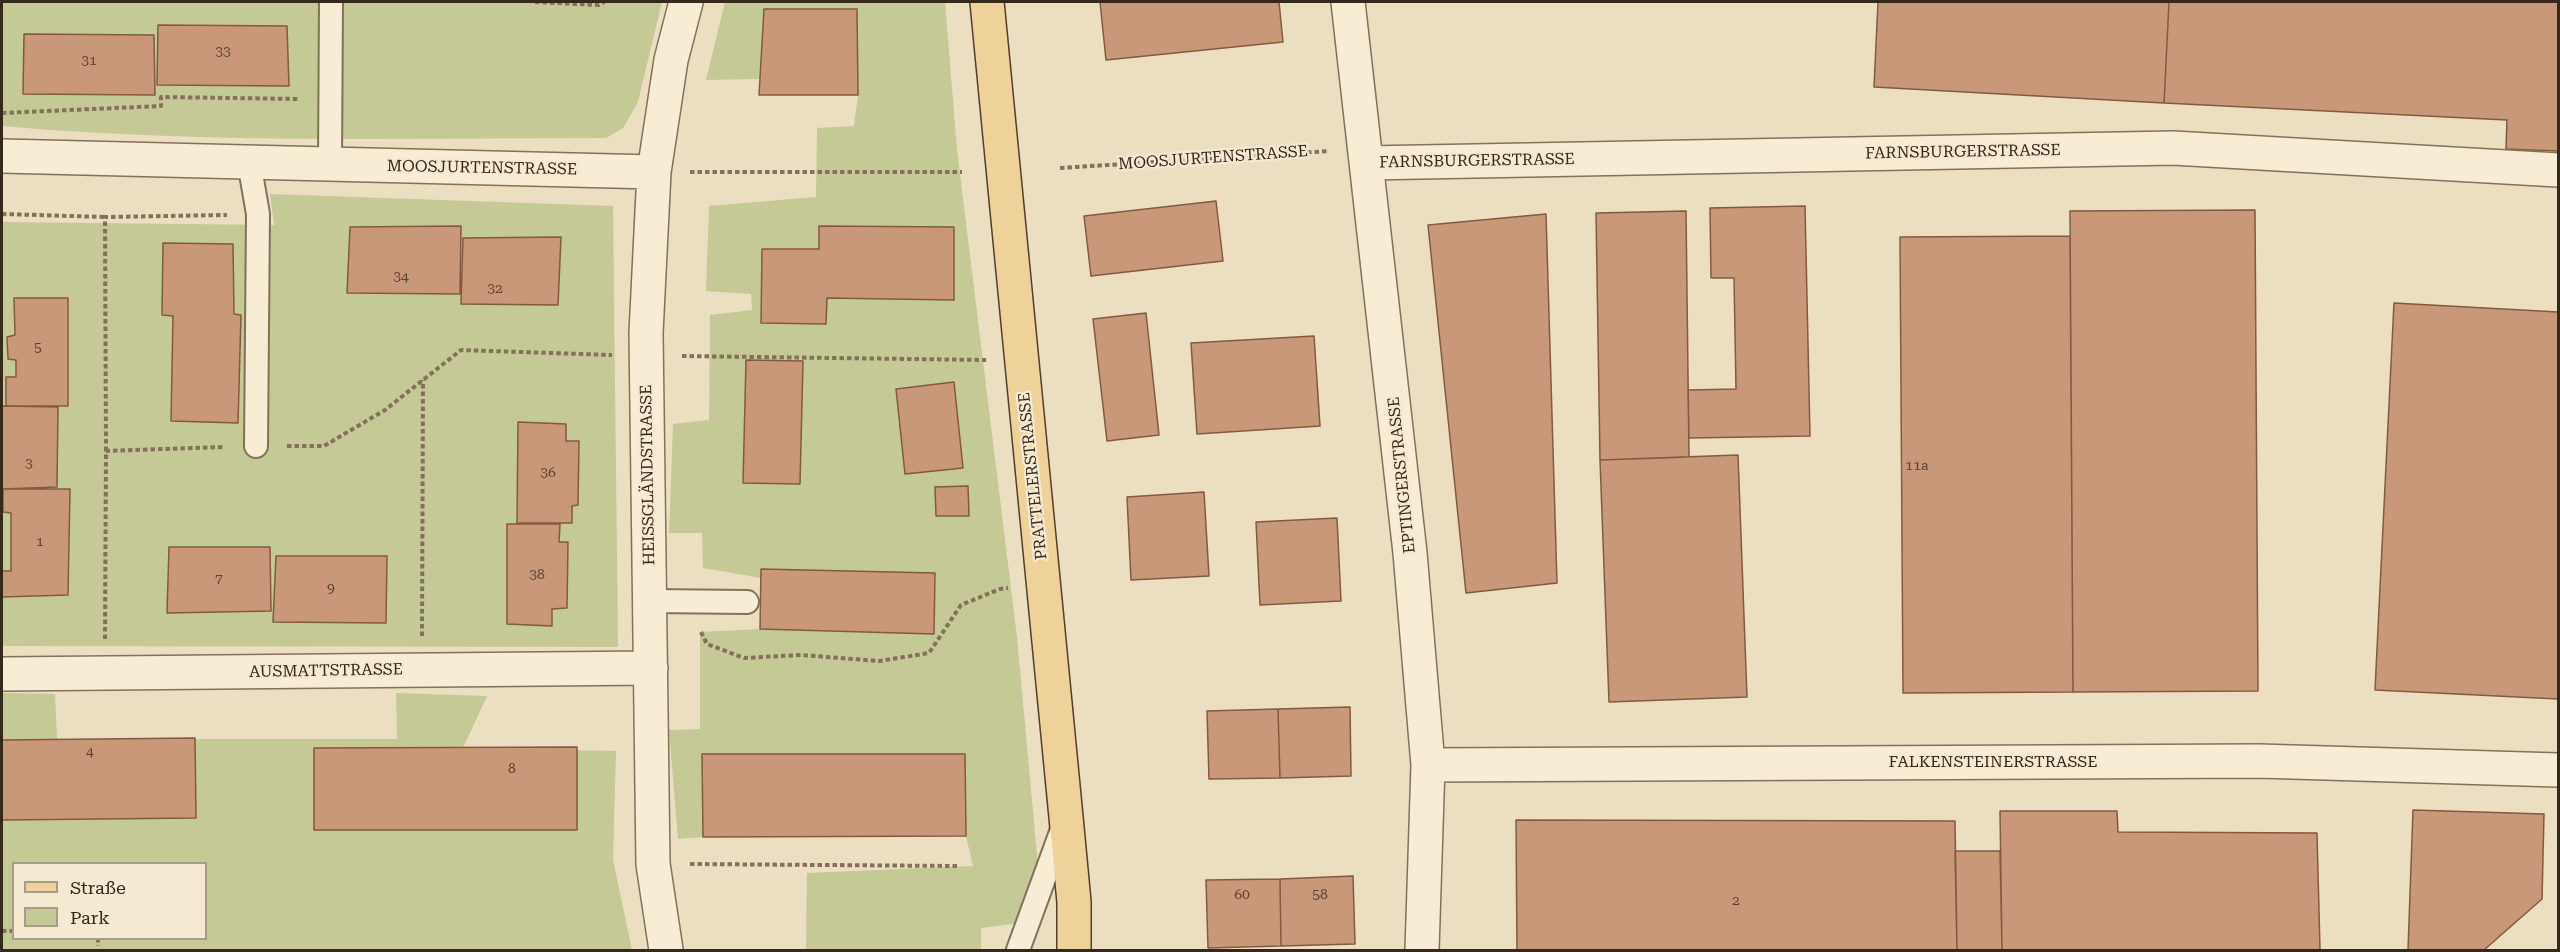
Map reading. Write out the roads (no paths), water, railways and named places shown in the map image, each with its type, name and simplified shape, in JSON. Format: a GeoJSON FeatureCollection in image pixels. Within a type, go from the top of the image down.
{"type":"FeatureCollection","features":[{"type":"Feature","properties":{"kind":"main road","name":"PRATTELERSTRASSE"},"geometry":{"type":"LineString","coordinates":[[987,2],[1074,902],[1074,951]]}},
{"type":"Feature","properties":{"kind":"street","name":"HEISSGLÄNDSTRASSE"},"geometry":{"type":"LineString","coordinates":[[666,951],[653,864],[646,356],[654,172],[671,60],[686,2]]}},
{"type":"Feature","properties":{"kind":"street","name":"EPTINGERSTRASSE"},"geometry":{"type":"LineString","coordinates":[[1348,2],[1410,553],[1428,765],[1422,951]]}},
{"type":"Feature","properties":{"kind":"street","name":"FARNSBURGERSTRASSE"},"geometry":{"type":"LineString","coordinates":[[1366,156],[2173,148],[2559,170]]}},
{"type":"Feature","properties":{"kind":"street","name":"MOOSJURTENSTRASSE"},"geometry":{"type":"LineString","coordinates":[[2,156],[654,172]]}},
{"type":"Feature","properties":{"kind":"street","name":"AUSMATTSTRASSE"},"geometry":{"type":"LineString","coordinates":[[2,674],[651,668]]}},
{"type":"Feature","properties":{"kind":"street","name":"FALKENSTEINERSTRASSE"},"geometry":{"type":"LineString","coordinates":[[1428,765],[2259,761],[2559,770]]}},
{"type":"Feature","properties":{"kind":"lane"},"geometry":{"type":"LineString","coordinates":[[330,164],[331,2]]}},
{"type":"Feature","properties":{"kind":"lane"},"geometry":{"type":"LineString","coordinates":[[249,162],[258,214],[256,446]]}},
{"type":"Feature","properties":{"kind":"lane"},"geometry":{"type":"LineString","coordinates":[[650,601],[747,603]]}},
{"type":"Feature","properties":{"kind":"lane"},"geometry":{"type":"LineString","coordinates":[[1018,951],[1066,817]]}}]}
